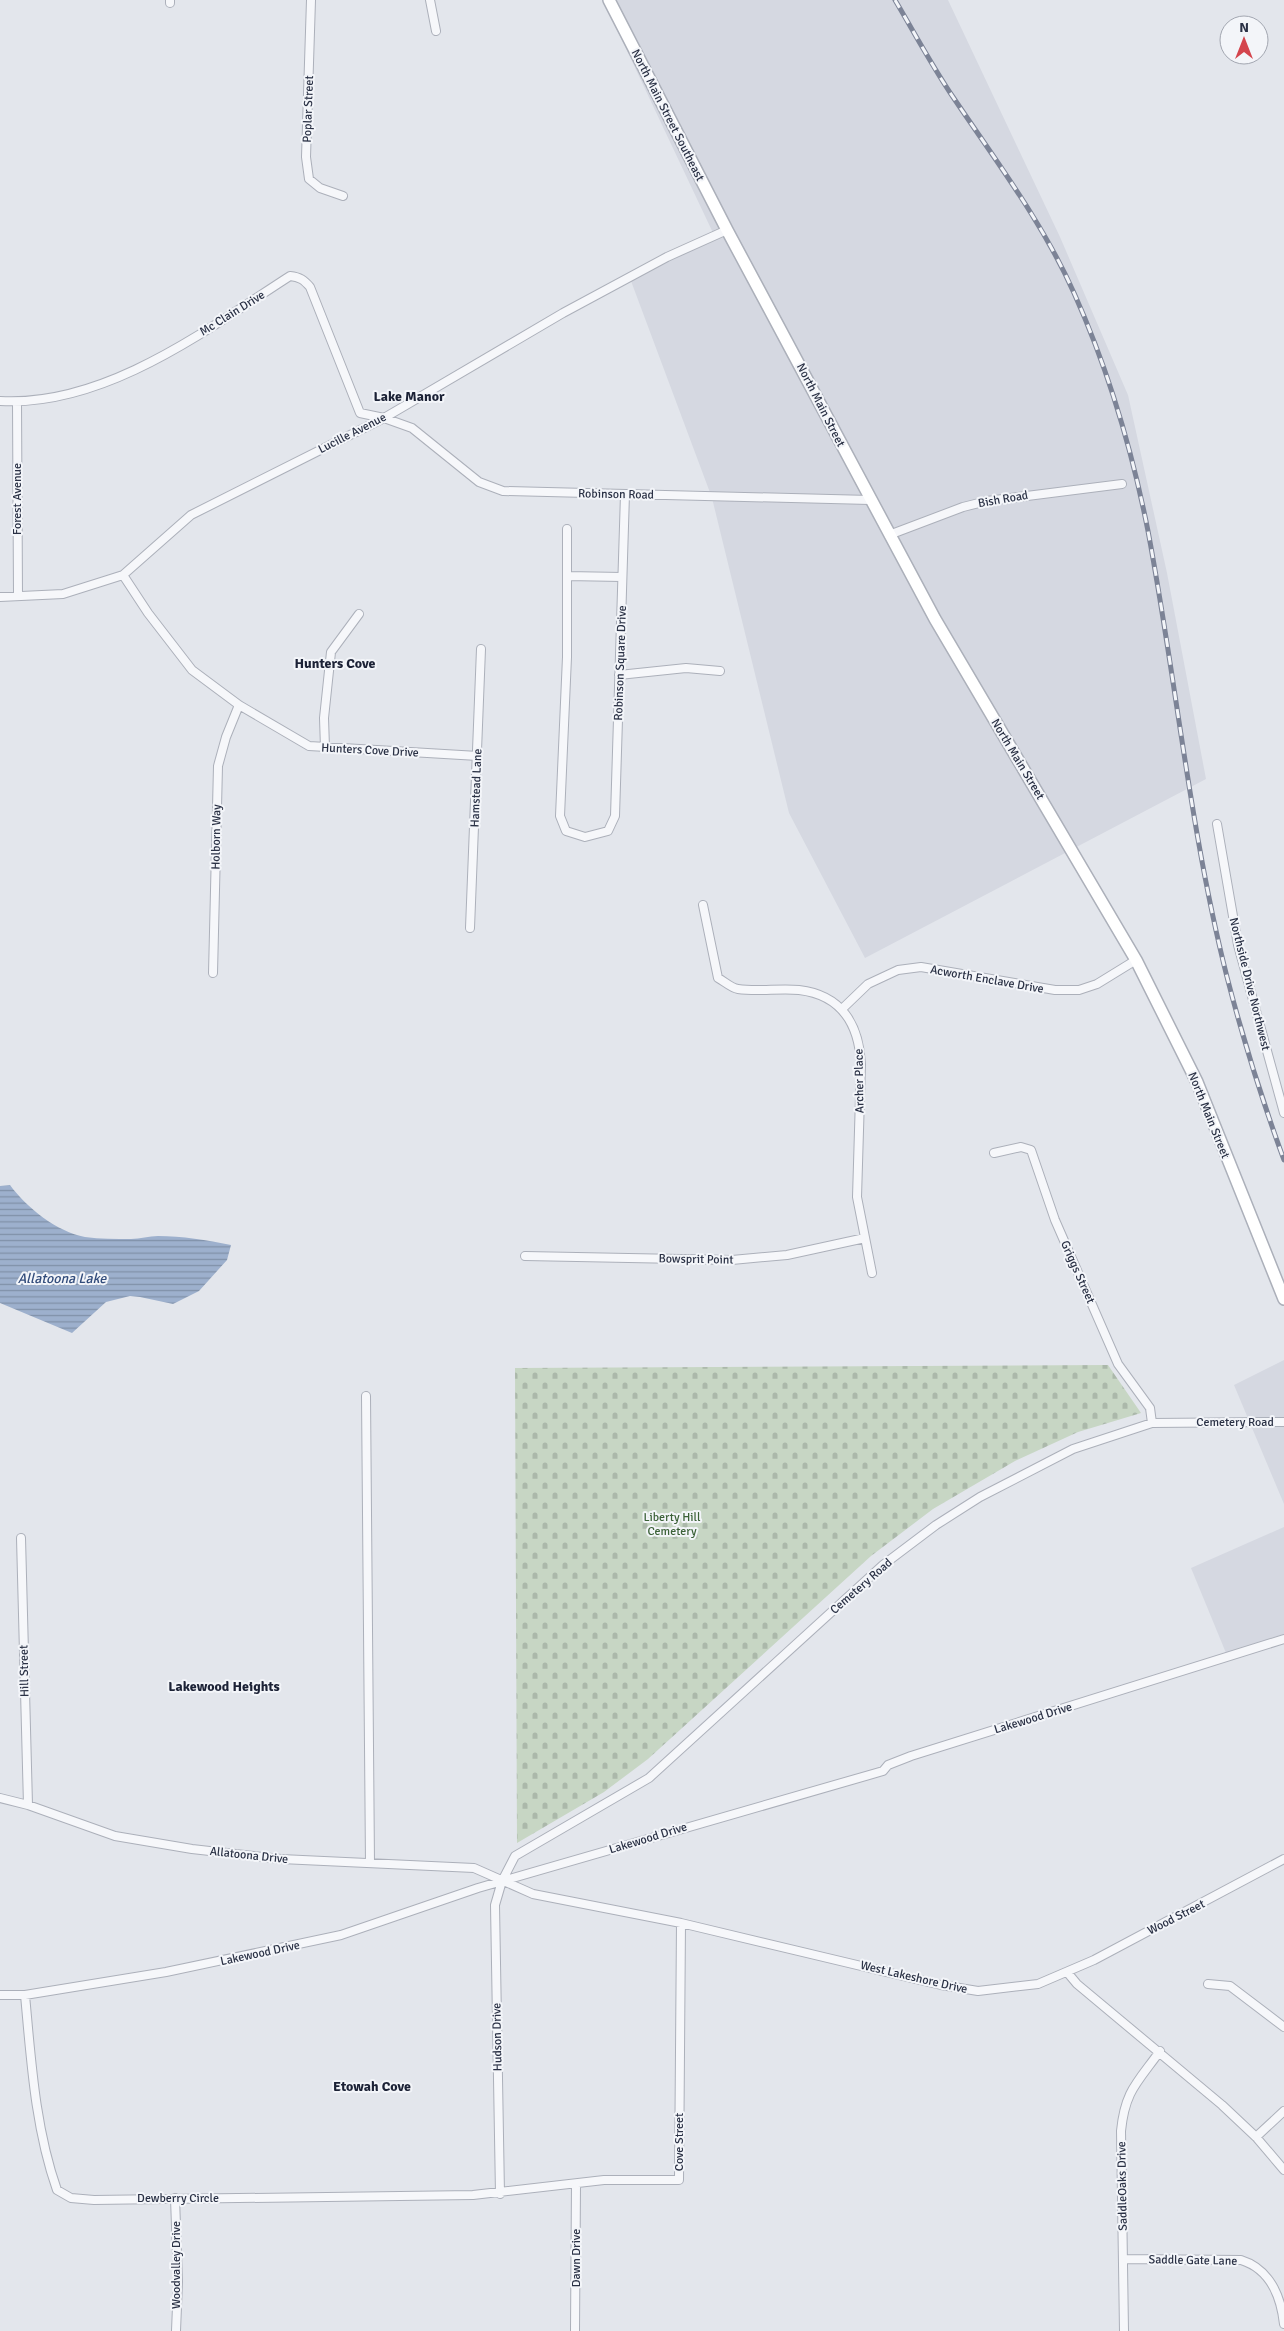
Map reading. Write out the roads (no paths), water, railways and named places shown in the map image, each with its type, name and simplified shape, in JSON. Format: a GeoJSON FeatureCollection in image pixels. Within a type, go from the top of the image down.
{"type":"FeatureCollection","features":[{"type":"Feature","properties":{"kind":"main road","name":"North Main Street Southeast"},"geometry":{"type":"LineString","coordinates":[[609,0],[727,230]]}},
{"type":"Feature","properties":{"kind":"main road","name":"North Main Street"},"geometry":{"type":"LineString","coordinates":[[727,230],[935,619],[1136,960],[1197,1082],[1284,1298]]}},
{"type":"Feature","properties":{"kind":"street","name":"Poplar Street"},"geometry":{"type":"LineString","coordinates":[[311,0],[306,157],[309,179],[320,188],[343,196]]}},
{"type":"Feature","properties":{"kind":"street"},"geometry":{"type":"LineString","coordinates":[[430,0],[436,31]]}},
{"type":"Feature","properties":{"kind":"street","name":"Lucille Avenue"},"geometry":{"type":"LineString","coordinates":[[0,597],[63,594],[123,575],[191,515],[384,418],[563,313],[668,257],[727,230]]}},
{"type":"Feature","properties":{"kind":"street","name":"Mc Clain Drive"},"geometry":{"type":"LineString","coordinates":[[0,402],[17,402],[62,396],[114,379],[165,354],[290,276],[303,278],[310,287],[360,413],[384,418]]}},
{"type":"Feature","properties":{"kind":"street","name":"Forest Avenue"},"geometry":{"type":"LineString","coordinates":[[17,402],[18,595]]}},
{"type":"Feature","properties":{"kind":"street","name":"Robinson Road"},"geometry":{"type":"LineString","coordinates":[[384,418],[412,428],[480,482],[503,491],[870,500]]}},
{"type":"Feature","properties":{"kind":"street","name":"Bish Road"},"geometry":{"type":"LineString","coordinates":[[889,535],[963,507],[987,502],[1122,484]]}},
{"type":"Feature","properties":{"kind":"street","name":"Robinson Square Drive"},"geometry":{"type":"LineString","coordinates":[[567,576],[567,657],[560,816],[566,831],[585,837],[608,831],[615,816],[625,494]]}},
{"type":"Feature","properties":{"kind":"street"},"geometry":{"type":"LineString","coordinates":[[567,529],[567,576],[622,577]]}},
{"type":"Feature","properties":{"kind":"street","name":"Hunters Cove Drive"},"geometry":{"type":"LineString","coordinates":[[123,575],[148,613],[192,670],[239,705],[309,746],[478,756]]}},
{"type":"Feature","properties":{"kind":"street"},"geometry":{"type":"LineString","coordinates":[[325,748],[324,718],[331,652],[359,614]]}},
{"type":"Feature","properties":{"kind":"street","name":"Hamstead Lane"},"geometry":{"type":"LineString","coordinates":[[470,928],[481,649]]}},
{"type":"Feature","properties":{"kind":"street"},"geometry":{"type":"LineString","coordinates":[[619,675],[686,668],[720,671]]}},
{"type":"Feature","properties":{"kind":"street","name":"Holborn Way"},"geometry":{"type":"LineString","coordinates":[[213,973],[218,766],[226,737],[239,705]]}},
{"type":"Feature","properties":{"kind":"street","name":"Northside Drive Northwest"},"geometry":{"type":"LineString","coordinates":[[1217,824],[1238,945],[1284,1110]]}},
{"type":"Feature","properties":{"kind":"street"},"geometry":{"type":"LineString","coordinates":[[703,905],[718,978],[736,989],[801,990],[843,1008]]}},
{"type":"Feature","properties":{"kind":"street","name":"Acworth Enclave Drive"},"geometry":{"type":"LineString","coordinates":[[843,1008],[868,984],[898,970],[921,967],[1055,990],[1079,990],[1097,984],[1136,960]]}},
{"type":"Feature","properties":{"kind":"street","name":"Archer Place"},"geometry":{"type":"LineString","coordinates":[[843,1008],[854,1029],[860,1048],[857,1197],[872,1272]]}},
{"type":"Feature","properties":{"kind":"street","name":"Griggs Street"},"geometry":{"type":"LineString","coordinates":[[994,1153],[1021,1147],[1031,1150],[1055,1220],[1118,1364],[1150,1408],[1152,1423]]}},
{"type":"Feature","properties":{"kind":"street","name":"Bowsprit Point"},"geometry":{"type":"LineString","coordinates":[[524,1256],[732,1260],[787,1255],[865,1238]]}},
{"type":"Feature","properties":{"kind":"street"},"geometry":{"type":"LineString","coordinates":[[366,1396],[370,1864]]}},
{"type":"Feature","properties":{"kind":"street","name":"Cemetery Road"},"geometry":{"type":"LineString","coordinates":[[502,1881],[516,1856],[649,1778],[833,1609],[883,1566],[936,1525],[980,1497],[1073,1449],[1152,1423],[1284,1422]]}},
{"type":"Feature","properties":{"kind":"street","name":"Hill Street"},"geometry":{"type":"LineString","coordinates":[[21,1538],[28,1805]]}},
{"type":"Feature","properties":{"kind":"street","name":"Lakewood Drive"},"geometry":{"type":"LineString","coordinates":[[0,1995],[25,1995],[166,1972],[341,1935],[502,1881],[706,1821],[829,1788],[883,1771],[888,1765],[911,1756],[1284,1639]]}},
{"type":"Feature","properties":{"kind":"street","name":"Allatoona Drive"},"geometry":{"type":"LineString","coordinates":[[0,1798],[28,1805],[115,1836],[192,1849],[281,1859],[474,1868],[502,1881]]}},
{"type":"Feature","properties":{"kind":"street","name":"Wood Street"},"geometry":{"type":"LineString","coordinates":[[1067,1972],[1094,1960],[1284,1859]]}},
{"type":"Feature","properties":{"kind":"street","name":"West Lakeshore Drive"},"geometry":{"type":"LineString","coordinates":[[502,1881],[533,1894],[681,1923],[941,1985],[978,1991],[1038,1984],[1067,1972]]}},
{"type":"Feature","properties":{"kind":"street","name":"Hudson Drive"},"geometry":{"type":"LineString","coordinates":[[500,2194],[495,1905],[502,1881]]}},
{"type":"Feature","properties":{"kind":"street","name":"Cove Street"},"geometry":{"type":"LineString","coordinates":[[500,2194],[604,2180],[679,2180],[681,1923]]}},
{"type":"Feature","properties":{"kind":"street"},"geometry":{"type":"LineString","coordinates":[[1067,1972],[1077,1984],[1160,2051],[1256,2137],[1284,2170]]}},
{"type":"Feature","properties":{"kind":"street"},"geometry":{"type":"LineString","coordinates":[[1208,1984],[1230,1986],[1284,2027]]}},
{"type":"Feature","properties":{"kind":"street","name":"Dewberry Circle"},"geometry":{"type":"LineString","coordinates":[[25,1995],[31,2062],[48,2165],[57,2190],[71,2198],[94,2200],[500,2194]]}},
{"type":"Feature","properties":{"kind":"street","name":"SaddleOaks Drive"},"geometry":{"type":"LineString","coordinates":[[1124,2331],[1121,2131],[1124,2107],[1129,2093],[1160,2051]]}},
{"type":"Feature","properties":{"kind":"street"},"geometry":{"type":"LineString","coordinates":[[1256,2137],[1284,2110]]}},
{"type":"Feature","properties":{"kind":"street","name":"Dawn Drive"},"geometry":{"type":"LineString","coordinates":[[575,2331],[576,2184]]}},
{"type":"Feature","properties":{"kind":"street","name":"Woodvalley Drive"},"geometry":{"type":"LineString","coordinates":[[175,2198],[178,2282],[176,2331]]}},
{"type":"Feature","properties":{"kind":"street","name":"Saddle Gate Lane"},"geometry":{"type":"LineString","coordinates":[[1123,2259],[1241,2260],[1251,2263],[1260,2270],[1277,2291],[1284,2324]]}},
{"type":"Feature","properties":{"kind":"water","name":"Allatoona Lake"},"geometry":{"type":"Polygon","coordinates":[[[10,1185],[33,1210],[53,1224],[74,1234],[85,1237],[114,1239],[167,1236],[213,1241],[231,1245],[227,1260],[199,1291],[173,1304],[130,1296],[106,1302],[72,1333],[0,1303],[0,1186],[10,1185]]]}},
{"type":"Feature","properties":{"kind":"railway"},"geometry":{"type":"LineString","coordinates":[[895,0],[945,85],[1018,193],[1048,242],[1074,293],[1108,380],[1127,440],[1148,531],[1193,811],[1214,922],[1246,1046],[1284,1160]]}},
{"type":"Feature","properties":{"kind":"district","name":"Lake Manor"},"geometry":{"type":"Point","coordinates":[409,396]}},
{"type":"Feature","properties":{"kind":"district","name":"Hunters Cove"},"geometry":{"type":"Point","coordinates":[335,663]}},
{"type":"Feature","properties":{"kind":"district","name":"Lakewood Heights"},"geometry":{"type":"Point","coordinates":[224,1686]}},
{"type":"Feature","properties":{"kind":"district","name":"Etowah Cove"},"geometry":{"type":"Point","coordinates":[372,2086]}},
{"type":"Feature","properties":{"kind":"park label","name":"Liberty Hill Cemetery"},"geometry":{"type":"Point","coordinates":[672,1524]}}]}
